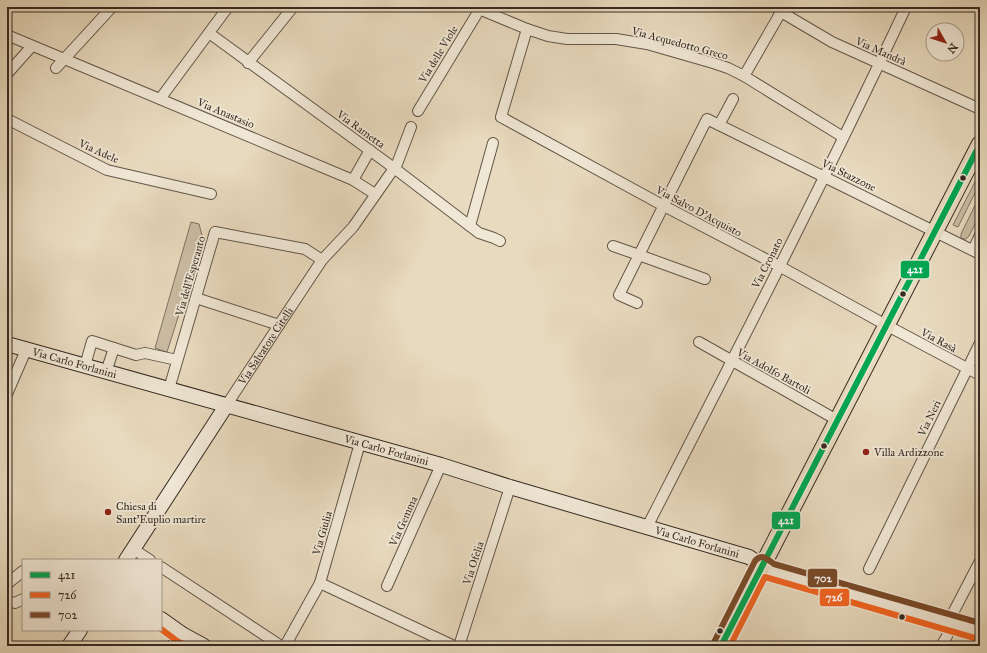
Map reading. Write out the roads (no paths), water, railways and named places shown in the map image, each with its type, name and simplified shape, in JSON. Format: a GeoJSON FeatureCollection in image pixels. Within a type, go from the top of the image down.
{"type":"FeatureCollection","features":[{"type":"Feature","properties":{"kind":"main road"},"geometry":{"type":"LineString","coordinates":[[721,646],[980,144]]}},
{"type":"Feature","properties":{"kind":"street"},"geometry":{"type":"LineString","coordinates":[[56,68],[112,7]]}},
{"type":"Feature","properties":{"kind":"street"},"geometry":{"type":"LineString","coordinates":[[160,99],[228,7]]}},
{"type":"Feature","properties":{"kind":"street"},"geometry":{"type":"LineString","coordinates":[[248,63],[293,7]]}},
{"type":"Feature","properties":{"kind":"street","name":"Via Cronato"},"geometry":{"type":"LineString","coordinates":[[647,527],[824,176],[906,7]]}},
{"type":"Feature","properties":{"kind":"street","name":"Via Acquedotto Greco"},"geometry":{"type":"LineString","coordinates":[[478,8],[527,29],[548,36],[567,39],[616,39],[647,44],[713,62],[744,76],[843,137]]}},
{"type":"Feature","properties":{"kind":"street","name":"Via delle Viole"},"geometry":{"type":"LineString","coordinates":[[418,110],[478,8]]}},
{"type":"Feature","properties":{"kind":"street"},"geometry":{"type":"LineString","coordinates":[[744,76],[778,9]]}},
{"type":"Feature","properties":{"kind":"street","name":"Via Mandrà"},"geometry":{"type":"LineString","coordinates":[[778,9],[832,42],[980,109]]}},
{"type":"Feature","properties":{"kind":"street","name":"Via Salvo D'Acquisto"},"geometry":{"type":"LineString","coordinates":[[527,29],[501,117],[664,206],[779,266],[886,326]]}},
{"type":"Feature","properties":{"kind":"street","name":"Via Rametta"},"geometry":{"type":"LineString","coordinates":[[208,34],[370,150],[479,233],[500,241]]}},
{"type":"Feature","properties":{"kind":"street","name":"Via Anastasio"},"geometry":{"type":"LineString","coordinates":[[7,35],[353,180],[375,194]]}},
{"type":"Feature","properties":{"kind":"street"},"geometry":{"type":"LineString","coordinates":[[7,74],[32,46]]}},
{"type":"Feature","properties":{"kind":"street"},"geometry":{"type":"LineString","coordinates":[[719,125],[732,99]]}},
{"type":"Feature","properties":{"kind":"street","name":"Via Adele"},"geometry":{"type":"LineString","coordinates":[[7,119],[107,170],[211,194]]}},
{"type":"Feature","properties":{"kind":"street","name":"Via Stazzone"},"geometry":{"type":"LineString","coordinates":[[664,206],[707,119],[976,252]]}},
{"type":"Feature","properties":{"kind":"street"},"geometry":{"type":"LineString","coordinates":[[394,168],[397,164],[411,127]]}},
{"type":"Feature","properties":{"kind":"street"},"geometry":{"type":"LineString","coordinates":[[470,226],[493,144]]}},
{"type":"Feature","properties":{"kind":"street"},"geometry":{"type":"LineString","coordinates":[[353,180],[370,150]]}},
{"type":"Feature","properties":{"kind":"street","name":"Via Salvatore Citelli"},"geometry":{"type":"LineString","coordinates":[[130,554],[322,260],[353,227],[394,168]]}},
{"type":"Feature","properties":{"kind":"street"},"geometry":{"type":"LineString","coordinates":[[636,303],[619,295],[664,206]]}},
{"type":"Feature","properties":{"kind":"street","name":"Via dell'Esperanto"},"geometry":{"type":"LineString","coordinates":[[169,389],[215,232],[305,249],[322,260]]}},
{"type":"Feature","properties":{"kind":"street"},"geometry":{"type":"LineString","coordinates":[[976,252],[980,235]]}},
{"type":"Feature","properties":{"kind":"street"},"geometry":{"type":"LineString","coordinates":[[613,246],[705,279]]}},
{"type":"Feature","properties":{"kind":"street"},"geometry":{"type":"LineString","coordinates":[[196,298],[279,325]]}},
{"type":"Feature","properties":{"kind":"street","name":"Via Rasà"},"geometry":{"type":"LineString","coordinates":[[886,326],[980,375]]}},
{"type":"Feature","properties":{"kind":"street"},"geometry":{"type":"LineString","coordinates":[[85,366],[92,341],[136,354],[144,353],[177,360]]}},
{"type":"Feature","properties":{"kind":"street","name":"Via Adolfo Bartoli"},"geometry":{"type":"LineString","coordinates":[[699,342],[837,420]]}},
{"type":"Feature","properties":{"kind":"street","name":"Via Neri"},"geometry":{"type":"LineString","coordinates":[[868,569],[980,343]]}},
{"type":"Feature","properties":{"kind":"street","name":"Via Carlo Forlanini"},"geometry":{"type":"LineString","coordinates":[[7,344],[441,465],[510,487],[749,557],[770,571],[980,631]]}},
{"type":"Feature","properties":{"kind":"street"},"geometry":{"type":"LineString","coordinates":[[106,372],[114,348]]}},
{"type":"Feature","properties":{"kind":"street"},"geometry":{"type":"LineString","coordinates":[[7,394],[26,350]]}},
{"type":"Feature","properties":{"kind":"street","name":"Via Giulia"},"geometry":{"type":"LineString","coordinates":[[286,646],[320,583],[360,443]]}},
{"type":"Feature","properties":{"kind":"street","name":"Via Gemma"},"geometry":{"type":"LineString","coordinates":[[387,586],[441,465]]}},
{"type":"Feature","properties":{"kind":"street","name":"Via Ofelia"},"geometry":{"type":"LineString","coordinates":[[459,646],[510,487]]}},
{"type":"Feature","properties":{"kind":"street"},"geometry":{"type":"LineString","coordinates":[[130,554],[147,559]]}},
{"type":"Feature","properties":{"kind":"street"},"geometry":{"type":"LineString","coordinates":[[941,646],[946,636],[949,622],[954,611],[980,561]]}},
{"type":"Feature","properties":{"kind":"street"},"geometry":{"type":"LineString","coordinates":[[162,568],[281,646]]}},
{"type":"Feature","properties":{"kind":"street"},"geometry":{"type":"LineString","coordinates":[[7,584],[22,572]]}},
{"type":"Feature","properties":{"kind":"street"},"geometry":{"type":"LineString","coordinates":[[320,583],[454,646]]}},
{"type":"Feature","properties":{"kind":"street"},"geometry":{"type":"LineString","coordinates":[[7,600],[15,602],[22,599]]}},
{"type":"Feature","properties":{"kind":"street"},"geometry":{"type":"LineString","coordinates":[[162,620],[177,641],[204,646]]}},
{"type":"Feature","properties":{"kind":"street"},"geometry":{"type":"LineString","coordinates":[[70,646],[79,631]]}},
{"type":"Feature","properties":{"kind":"place","name":"Villa Ardizzone"},"geometry":{"type":"Point","coordinates":[866,452]}},
{"type":"Feature","properties":{"kind":"place","name":"Chiesa di Sant'Euplio martire"},"geometry":{"type":"Point","coordinates":[108,512]}}]}
